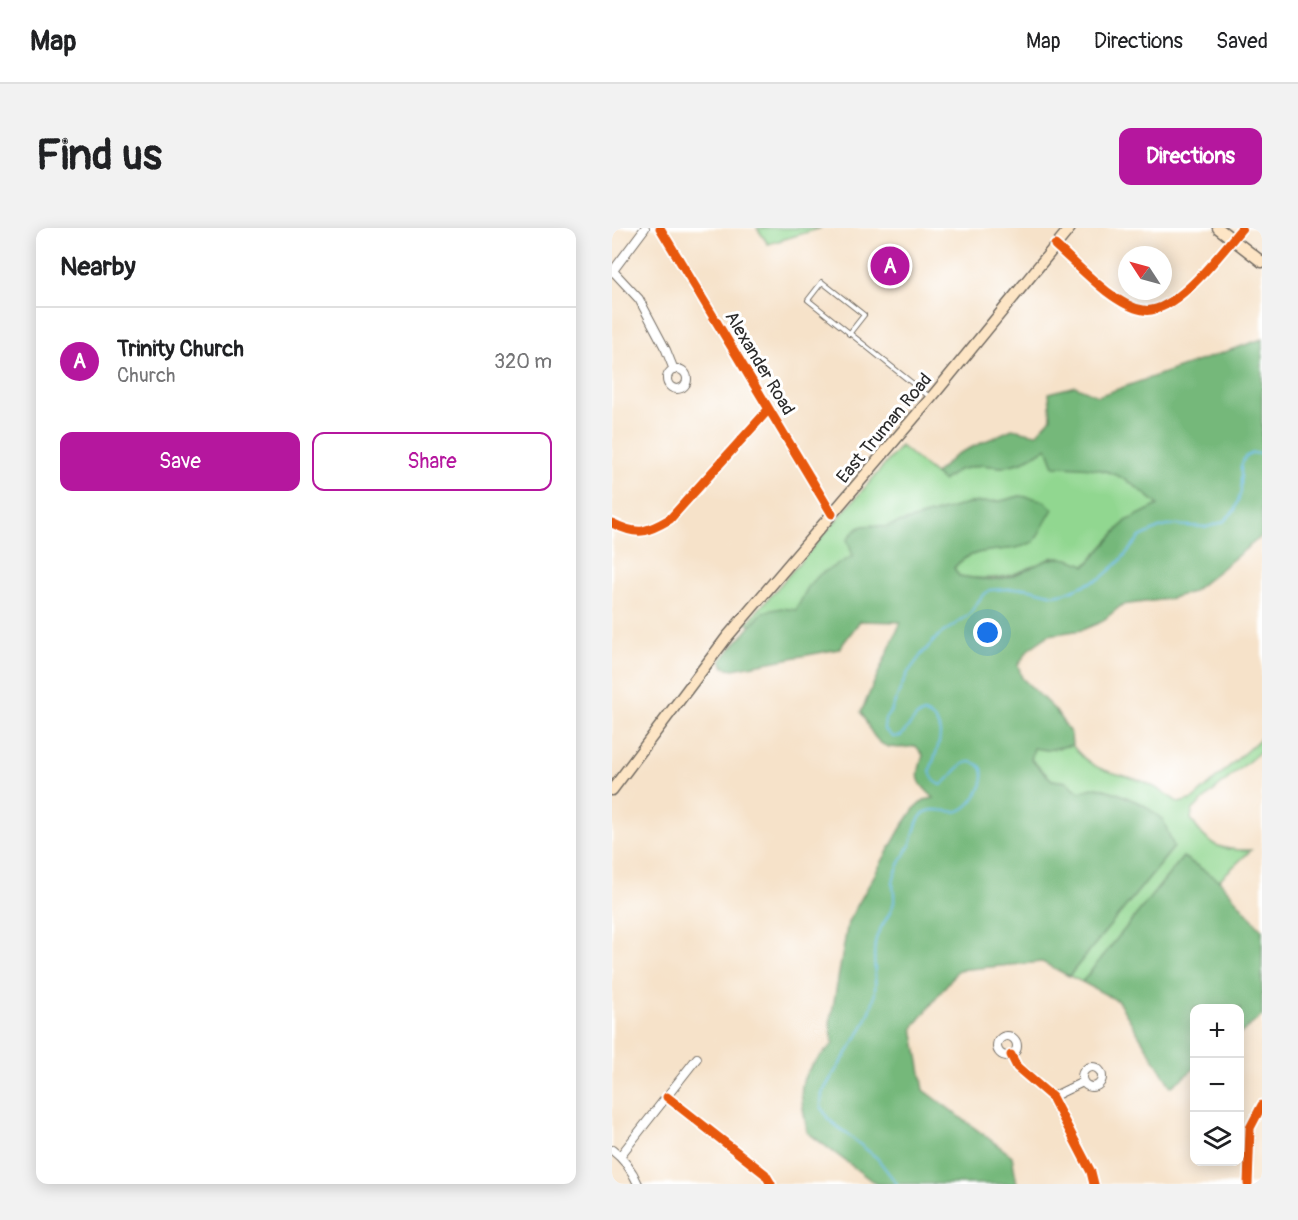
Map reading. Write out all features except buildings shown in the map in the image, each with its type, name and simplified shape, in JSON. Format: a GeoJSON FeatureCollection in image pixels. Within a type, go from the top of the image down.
{"type":"FeatureCollection","features":[{"type":"Feature","properties":{"kind":"main road","name":"East Truman Road"},"geometry":{"type":"LineString","coordinates":[[612,790],[727,637],[932,398],[1070,228]]}},
{"type":"Feature","properties":{"kind":"main road"},"geometry":{"type":"LineString","coordinates":[[1218,228],[1262,262]]}},
{"type":"Feature","properties":{"kind":"street"},"geometry":{"type":"LineString","coordinates":[[645,228],[612,271],[639,299],[674,370]]}},
{"type":"Feature","properties":{"kind":"street","name":"Alexander Road"},"geometry":{"type":"LineString","coordinates":[[660,228],[832,514]]}},
{"type":"Feature","properties":{"kind":"street"},"geometry":{"type":"LineString","coordinates":[[1055,245],[1112,295],[1144,311],[1163,307],[1178,298],[1242,228]]}},
{"type":"Feature","properties":{"kind":"street"},"geometry":{"type":"LineString","coordinates":[[612,524],[637,532],[650,531],[670,519],[768,410]]}},
{"type":"Feature","properties":{"kind":"street"},"geometry":{"type":"LineString","coordinates":[[1011,1055],[1017,1067],[1052,1097],[1091,1172],[1094,1184]]}},
{"type":"Feature","properties":{"kind":"street"},"geometry":{"type":"LineString","coordinates":[[620,1156],[697,1058]]}},
{"type":"Feature","properties":{"kind":"street"},"geometry":{"type":"LineString","coordinates":[[1052,1097],[1083,1082]]}},
{"type":"Feature","properties":{"kind":"street"},"geometry":{"type":"LineString","coordinates":[[667,1097],[765,1173],[771,1184],[778,1184]]}},
{"type":"Feature","properties":{"kind":"street"},"geometry":{"type":"LineString","coordinates":[[1248,1184],[1250,1128],[1262,1105]]}},
{"type":"Feature","properties":{"kind":"street"},"geometry":{"type":"LineString","coordinates":[[612,1150],[620,1156],[638,1184]]}},
{"type":"Feature","properties":{"kind":"lane"},"geometry":{"type":"LineString","coordinates":[[849,334],[864,315],[822,282],[808,300],[849,334],[932,398]]}},
{"type":"Feature","properties":{"kind":"green space"},"geometry":{"type":"Polygon","coordinates":[[[757,228],[821,228],[768,244],[757,228]]]}},
{"type":"Feature","properties":{"kind":"green space"},"geometry":{"type":"Polygon","coordinates":[[[1262,339],[1262,536],[1192,592],[1168,599],[1122,605],[1101,622],[1082,630],[1049,635],[1029,649],[1018,665],[1022,678],[1055,710],[1071,734],[1072,745],[1047,750],[1034,748],[1031,760],[1052,780],[1067,782],[1079,792],[1097,787],[1144,805],[1163,820],[1174,847],[1069,976],[1042,962],[958,970],[913,1028],[924,1090],[1012,1156],[1017,1184],[876,1184],[807,1132],[801,1092],[802,1083],[811,1066],[833,1044],[830,1024],[848,922],[914,809],[924,800],[934,798],[920,783],[918,775],[923,755],[916,746],[894,748],[881,743],[871,731],[861,712],[901,622],[860,621],[839,649],[733,669],[724,667],[721,660],[763,612],[781,608],[796,610],[808,587],[820,574],[853,556],[847,539],[863,526],[885,527],[970,503],[1001,501],[1020,496],[1034,498],[1044,501],[1053,509],[1034,542],[1018,548],[982,552],[967,557],[954,568],[959,576],[985,579],[1005,578],[1056,558],[1064,558],[1086,566],[1126,521],[1158,505],[1133,484],[1099,470],[1054,466],[1047,448],[1022,462],[1002,467],[981,465],[958,470],[943,481],[935,474],[957,454],[1012,429],[1036,434],[1051,418],[1049,393],[1075,386],[1098,396],[1262,339]]]}},
{"type":"Feature","properties":{"kind":"green space"},"geometry":{"type":"Polygon","coordinates":[[[901,446],[943,481],[958,470],[981,465],[1002,467],[1022,462],[1047,448],[1054,466],[1091,467],[1122,476],[1159,505],[1126,521],[1085,566],[1053,557],[998,578],[959,576],[954,568],[974,554],[1017,548],[1020,496],[1001,501],[970,503],[885,527],[872,525],[853,556],[808,587],[797,610],[771,611],[750,625],[747,623],[901,446]]]}},
{"type":"Feature","properties":{"kind":"green space"},"geometry":{"type":"Polygon","coordinates":[[[1262,737],[1262,750],[1201,802],[1192,811],[1191,819],[1203,835],[1216,845],[1223,848],[1251,850],[1219,880],[1183,857],[1082,982],[1069,976],[1174,847],[1144,805],[1097,787],[1079,792],[1067,782],[1052,780],[1031,759],[1034,748],[1047,750],[1072,745],[1095,766],[1147,783],[1179,803],[1193,799],[1262,737]]]}},
{"type":"Feature","properties":{"kind":"green space"},"geometry":{"type":"Polygon","coordinates":[[[1183,857],[1219,880],[1262,930],[1262,1016],[1244,1031],[1244,1004],[1190,1004],[1190,1072],[1171,1087],[1118,1001],[1082,982],[1183,857]]]}},
{"type":"Feature","properties":{"kind":"waterway"},"geometry":{"type":"LineString","coordinates":[[897,1184],[877,1158],[828,1119],[821,1106],[822,1094],[870,1011],[875,991],[876,938],[890,913],[894,900],[894,876],[911,843],[918,820],[931,810],[955,812],[964,809],[979,791],[983,780],[980,766],[971,762],[961,765],[941,785],[935,781],[930,770],[940,731],[932,718],[924,713],[917,716],[901,736],[893,737],[884,729],[885,719],[891,711],[907,674],[938,636],[969,615],[982,596],[990,590],[1026,588],[1054,595],[1065,593],[1101,578],[1119,562],[1140,537],[1159,528],[1172,525],[1207,527],[1223,522],[1235,510],[1241,492],[1241,466],[1245,457],[1253,453],[1262,454]]}},
{"type":"Feature","properties":{"kind":"cycle path"},"geometry":{"type":"LineString","coordinates":[[660,228],[832,514]]}},
{"type":"Feature","properties":{"kind":"cycle path"},"geometry":{"type":"LineString","coordinates":[[1055,245],[1096,283],[1120,301],[1143,310],[1156,309],[1169,303],[1197,279],[1242,228]]}},
{"type":"Feature","properties":{"kind":"cycle path"},"geometry":{"type":"LineString","coordinates":[[612,523],[629,530],[642,531],[670,519],[768,410]]}},
{"type":"Feature","properties":{"kind":"cycle path"},"geometry":{"type":"LineString","coordinates":[[1011,1055],[1017,1067],[1052,1097],[1091,1172],[1094,1184]]}},
{"type":"Feature","properties":{"kind":"cycle path"},"geometry":{"type":"LineString","coordinates":[[667,1097],[765,1174],[771,1184]]}},
{"type":"Feature","properties":{"kind":"cycle path"},"geometry":{"type":"LineString","coordinates":[[1248,1184],[1250,1128],[1262,1105]]}},
{"type":"Feature","properties":{"kind":"place","name":"Trinity Church"},"geometry":{"type":"Point","coordinates":[890,266]}}]}
